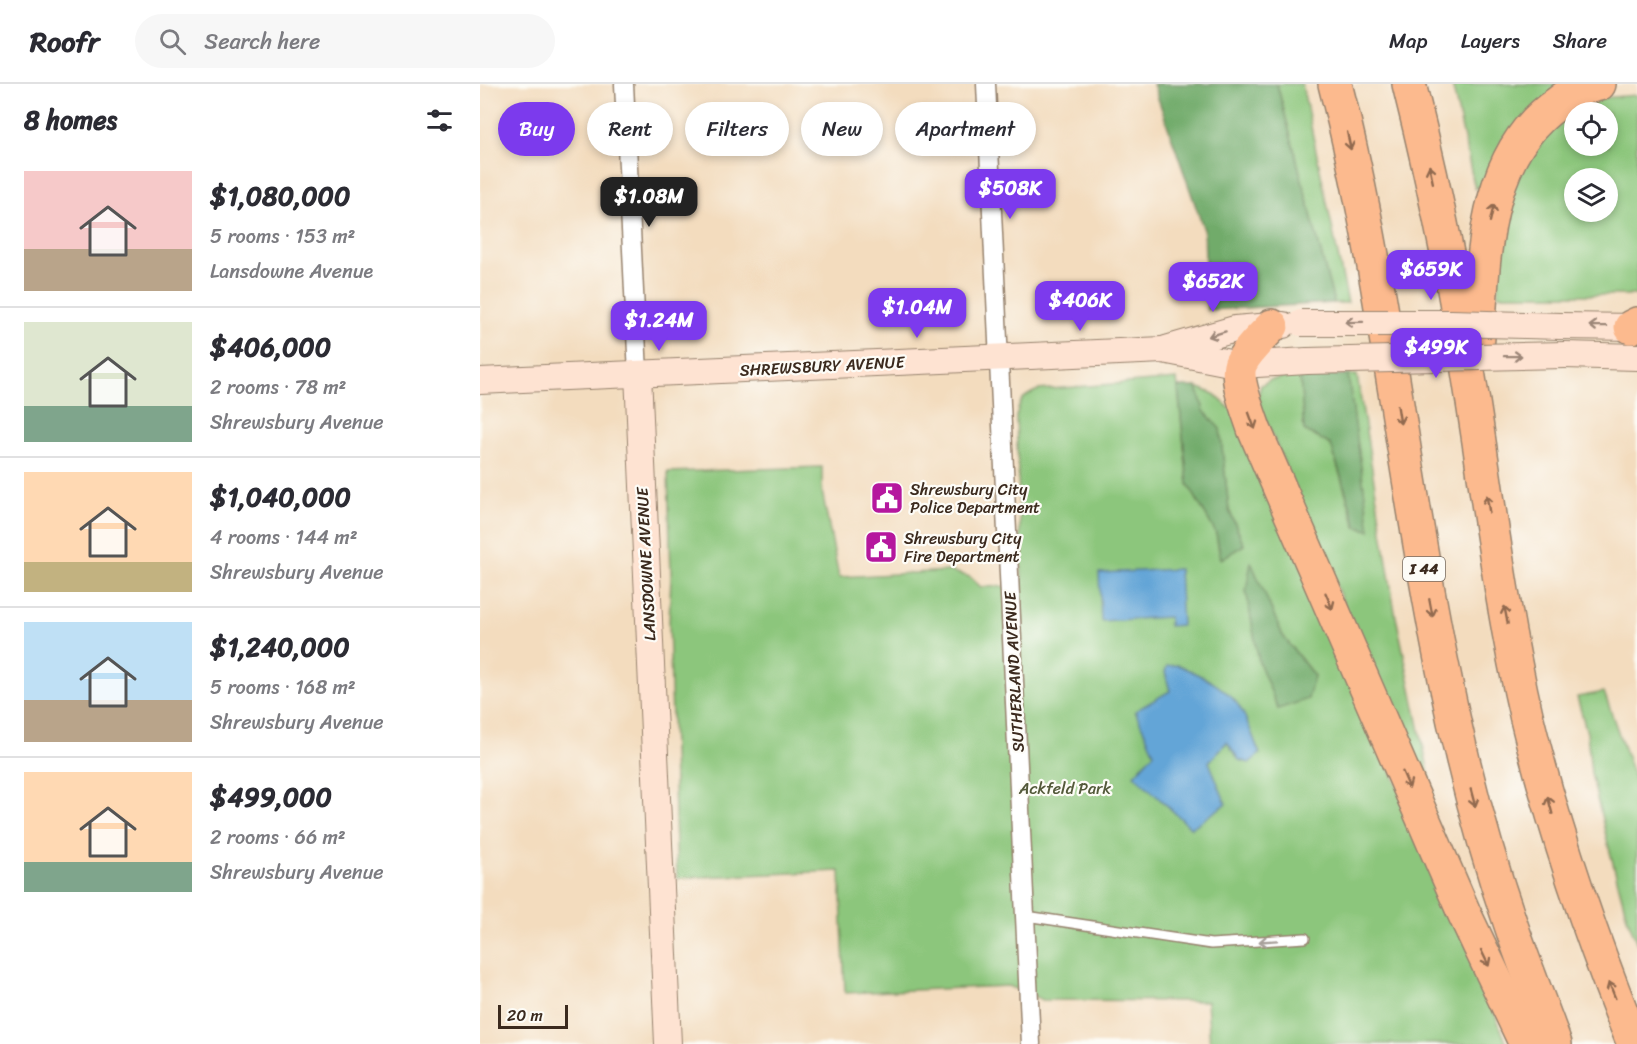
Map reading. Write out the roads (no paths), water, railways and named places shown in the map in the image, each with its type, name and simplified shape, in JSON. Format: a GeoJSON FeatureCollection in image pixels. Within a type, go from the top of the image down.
{"type":"FeatureCollection","features":[{"type":"Feature","properties":{"kind":"highway","name":"I 44"},"geometry":{"type":"LineString","coordinates":[[1335,84],[1373,255],[1420,547],[1444,675],[1473,800],[1505,906],[1555,1044]]}},
{"type":"Feature","properties":{"kind":"highway"},"geometry":{"type":"LineString","coordinates":[[1409,84],[1425,145],[1452,270],[1503,600],[1527,718],[1560,840],[1602,965],[1634,1044]]}},
{"type":"Feature","properties":{"kind":"highway"},"geometry":{"type":"LineString","coordinates":[[1472,397],[1488,231],[1497,188],[1517,145],[1540,114],[1576,90],[1599,84]]}},
{"type":"Feature","properties":{"kind":"highway"},"geometry":{"type":"LineString","coordinates":[[1287,324],[1253,345],[1240,365],[1241,392],[1254,429],[1464,913],[1526,1044]]}},
{"type":"Feature","properties":{"kind":"main road","name":"SHREWSBURY AVENUE"},"geometry":{"type":"LineString","coordinates":[[1163,350],[1235,329],[1287,324],[1440,323],[1560,326],[1635,334]]}},
{"type":"Feature","properties":{"kind":"main road","name":"SHREWSBURY AVENUE"},"geometry":{"type":"LineString","coordinates":[[480,381],[1163,350],[1240,365],[1564,355],[1635,334]]}},
{"type":"Feature","properties":{"kind":"main road","name":"LANSDOWNE AVENUE"},"geometry":{"type":"LineString","coordinates":[[638,375],[668,1044]]}},
{"type":"Feature","properties":{"kind":"street","name":"LANSDOWNE AVENUE"},"geometry":{"type":"LineString","coordinates":[[624,84],[638,375]]}},
{"type":"Feature","properties":{"kind":"street","name":"SUTHERLAND AVENUE"},"geometry":{"type":"LineString","coordinates":[[986,84],[1031,1044]]}},
{"type":"Feature","properties":{"kind":"lane"},"geometry":{"type":"LineString","coordinates":[[1026,916],[1211,944],[1305,938]]}},
{"type":"Feature","properties":{"kind":"water"},"geometry":{"type":"Polygon","coordinates":[[[1179,569],[1182,625],[1169,626],[1169,617],[1101,621],[1099,573],[1179,569]]]}},
{"type":"Feature","properties":{"kind":"water"},"geometry":{"type":"Polygon","coordinates":[[[1178,665],[1214,683],[1237,703],[1260,754],[1249,763],[1239,760],[1227,742],[1209,762],[1226,804],[1191,828],[1134,775],[1154,753],[1135,711],[1170,691],[1165,672],[1167,666],[1178,665]]]}},
{"type":"Feature","properties":{"kind":"place","name":"Shrewsbury City Police Department"},"geometry":{"type":"Point","coordinates":[887,498]}},
{"type":"Feature","properties":{"kind":"place","name":"Shrewsbury City Fire Department"},"geometry":{"type":"Point","coordinates":[881,547]}},
{"type":"Feature","properties":{"kind":"park label","name":"Ackfeld Park"},"geometry":{"type":"Point","coordinates":[1065,788]}}]}
